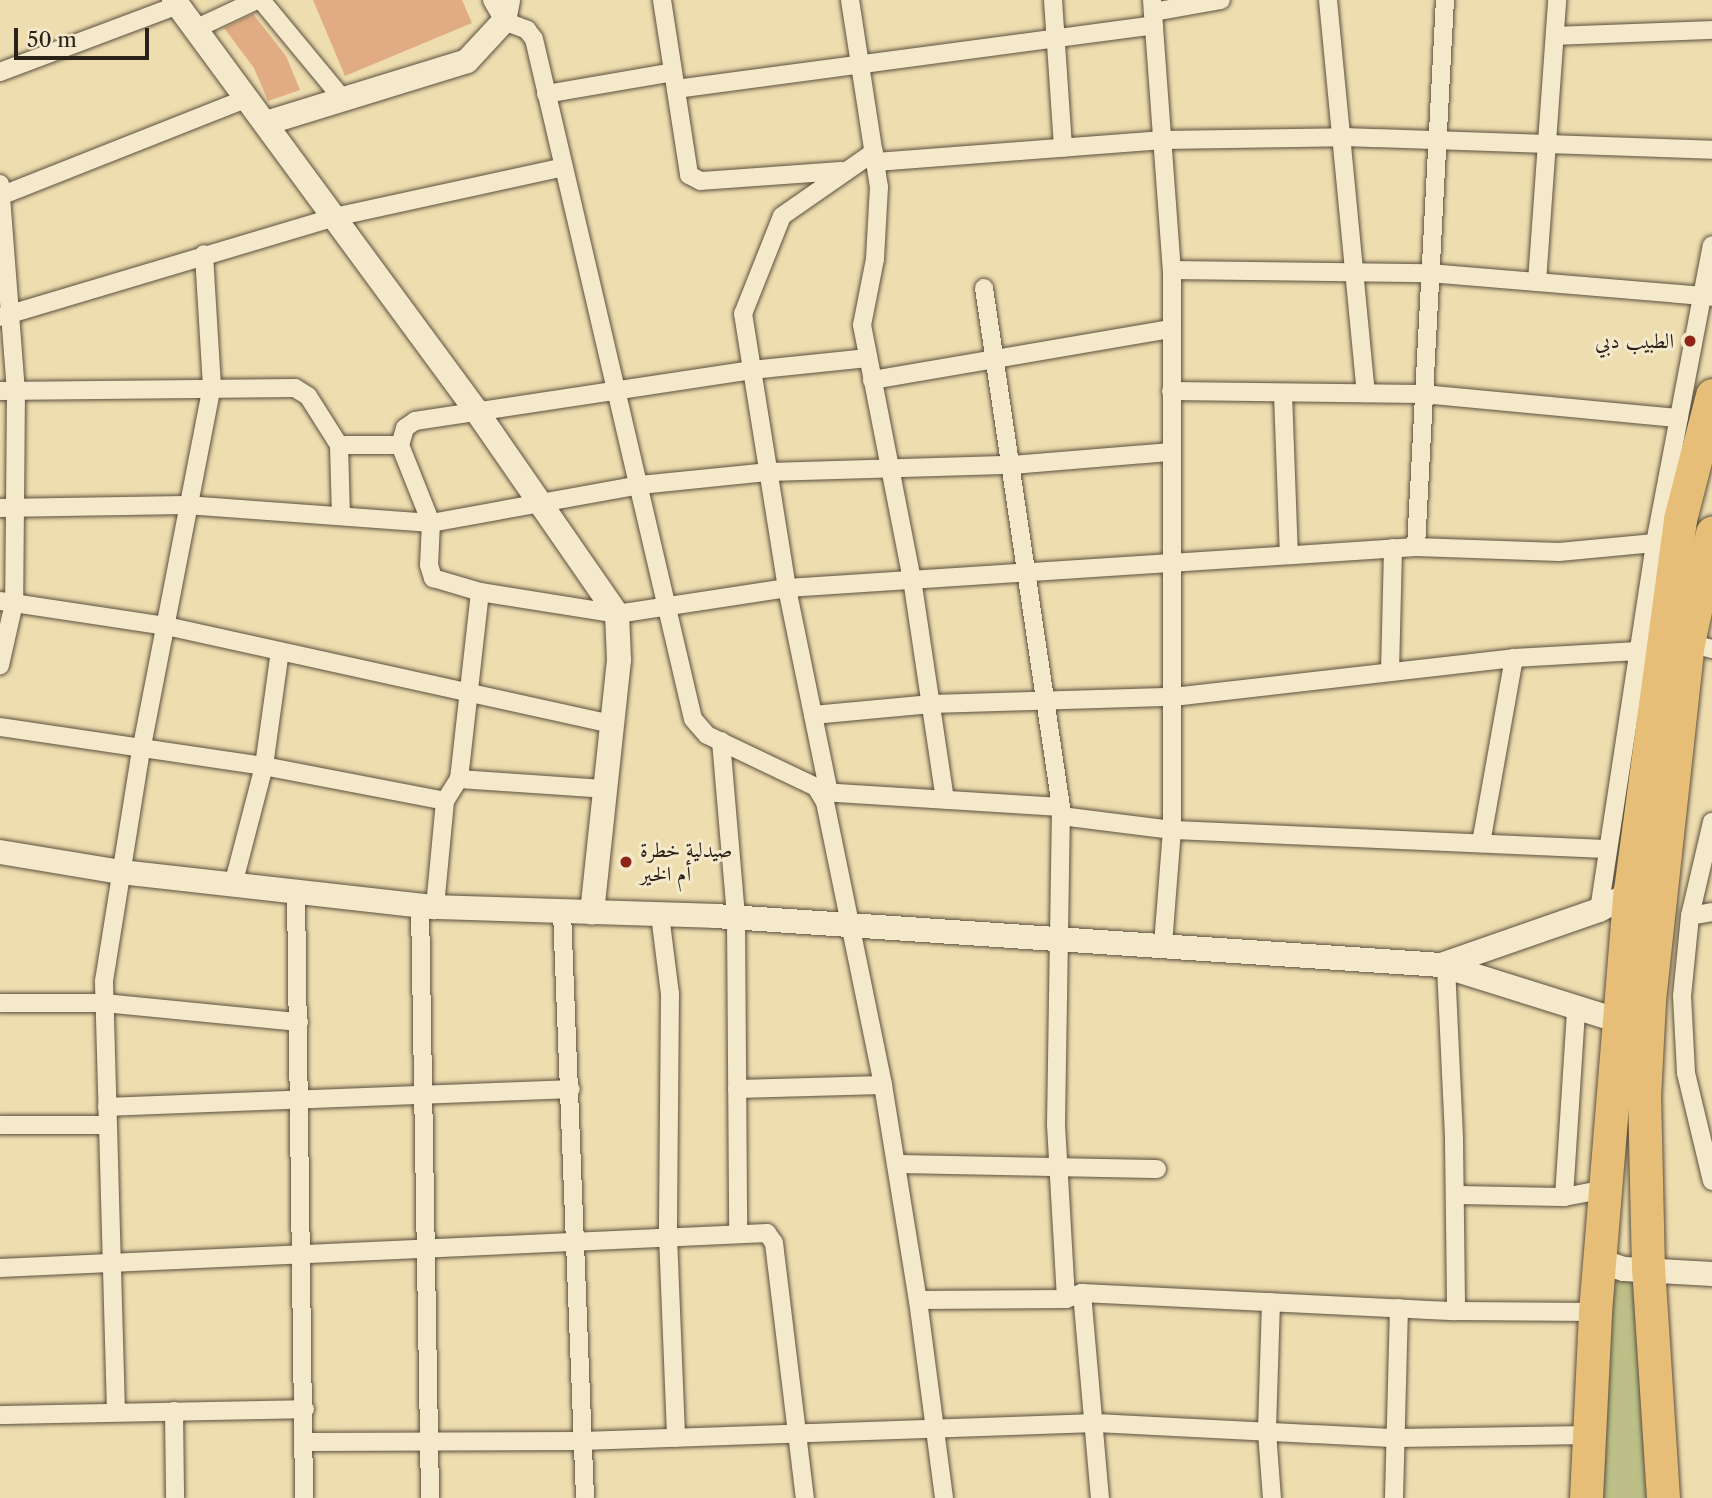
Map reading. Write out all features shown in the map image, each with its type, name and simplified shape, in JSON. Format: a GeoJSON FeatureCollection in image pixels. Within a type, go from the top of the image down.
{"type":"FeatureCollection","features":[{"type":"Feature","properties":{"kind":"highway"},"geometry":{"type":"LineString","coordinates":[[1586,1498],[1595,1312],[1620,1021],[1646,887],[1675,645],[1680,519],[1701,486],[1712,395]]}},
{"type":"Feature","properties":{"kind":"highway"},"geometry":{"type":"LineString","coordinates":[[1675,645],[1712,533]]}},
{"type":"Feature","properties":{"kind":"highway"},"geometry":{"type":"LineString","coordinates":[[1646,887],[1649,1000],[1644,1097],[1648,1269],[1663,1498]]}},
{"type":"Feature","properties":{"kind":"street"},"geometry":{"type":"LineString","coordinates":[[195,29],[259,0],[343,99]]}},
{"type":"Feature","properties":{"kind":"street"},"geometry":{"type":"LineString","coordinates":[[663,0],[687,169],[693,179],[845,171]]}},
{"type":"Feature","properties":{"kind":"street"},"geometry":{"type":"LineString","coordinates":[[849,0],[875,157],[877,237],[862,313],[872,380],[912,579],[945,800]]}},
{"type":"Feature","properties":{"kind":"street"},"geometry":{"type":"LineString","coordinates":[[1053,0],[1058,37],[1063,148]]}},
{"type":"Feature","properties":{"kind":"street"},"geometry":{"type":"LineString","coordinates":[[546,94],[1058,37],[1153,12],[1221,0]]}},
{"type":"Feature","properties":{"kind":"street"},"geometry":{"type":"LineString","coordinates":[[1328,0],[1357,272],[1366,393]]}},
{"type":"Feature","properties":{"kind":"street"},"geometry":{"type":"LineString","coordinates":[[1416,547],[1444,0]]}},
{"type":"Feature","properties":{"kind":"street"},"geometry":{"type":"LineString","coordinates":[[1537,282],[1549,145],[1557,0]]}},
{"type":"Feature","properties":{"kind":"street"},"geometry":{"type":"LineString","coordinates":[[0,72],[176,3],[475,409],[617,614],[619,660],[608,723],[592,913]]}},
{"type":"Feature","properties":{"kind":"street"},"geometry":{"type":"LineString","coordinates":[[266,123],[467,61],[501,7],[534,39],[669,605],[693,719],[707,735],[825,793],[945,800],[1061,811],[1172,830],[1608,849]]}},
{"type":"Feature","properties":{"kind":"street"},"geometry":{"type":"LineString","coordinates":[[1153,12],[1172,270],[1172,830],[1163,944]]}},
{"type":"Feature","properties":{"kind":"street"},"geometry":{"type":"LineString","coordinates":[[1555,36],[1712,30]]}},
{"type":"Feature","properties":{"kind":"street"},"geometry":{"type":"LineString","coordinates":[[0,664],[7,602],[8,391],[0,192],[247,98]]}},
{"type":"Feature","properties":{"kind":"street"},"geometry":{"type":"LineString","coordinates":[[944,1498],[918,1300],[883,1086],[848,925],[813,715],[787,588],[743,314],[776,226],[791,207],[845,171],[875,157],[1163,140],[1344,138],[1712,150]]}},
{"type":"Feature","properties":{"kind":"street"},"geometry":{"type":"LineString","coordinates":[[6,316],[204,254],[335,217],[564,167]]}},
{"type":"Feature","properties":{"kind":"street"},"geometry":{"type":"LineString","coordinates":[[1599,910],[1608,849],[1675,645],[1655,543],[1679,418],[1707,297],[1712,245]]}},
{"type":"Feature","properties":{"kind":"street"},"geometry":{"type":"LineString","coordinates":[[116,1412],[104,1003],[121,872],[141,751],[186,505],[212,386],[204,254]]}},
{"type":"Feature","properties":{"kind":"street"},"geometry":{"type":"LineString","coordinates":[[1172,270],[1429,273],[1707,297]]}},
{"type":"Feature","properties":{"kind":"street"},"geometry":{"type":"LineString","coordinates":[[984,288],[1048,701],[1061,811],[1058,1167],[1074,1296],[1096,1423],[1100,1498]]}},
{"type":"Feature","properties":{"kind":"street"},"geometry":{"type":"LineString","coordinates":[[872,380],[995,356],[1171,328]]}},
{"type":"Feature","properties":{"kind":"street"},"geometry":{"type":"LineString","coordinates":[[868,358],[752,370],[618,393],[475,409],[415,421],[405,428],[400,445],[431,523],[429,565],[433,578],[480,592],[617,614],[787,588],[912,579],[1392,548],[1559,552],[1655,543]]}},
{"type":"Feature","properties":{"kind":"street"},"geometry":{"type":"LineString","coordinates":[[8,391],[212,386],[302,391],[339,445],[341,515]]}},
{"type":"Feature","properties":{"kind":"street"},"geometry":{"type":"LineString","coordinates":[[1171,391],[1423,394],[1679,418]]}},
{"type":"Feature","properties":{"kind":"street"},"geometry":{"type":"LineString","coordinates":[[1283,394],[1289,555]]}},
{"type":"Feature","properties":{"kind":"street"},"geometry":{"type":"LineString","coordinates":[[339,445],[400,445]]}},
{"type":"Feature","properties":{"kind":"street"},"geometry":{"type":"LineString","coordinates":[[7,508],[186,505],[431,523],[542,505],[640,485],[769,472],[889,465],[1012,465],[1171,452]]}},
{"type":"Feature","properties":{"kind":"street"},"geometry":{"type":"LineString","coordinates":[[1680,519],[1712,527]]}},
{"type":"Feature","properties":{"kind":"street"},"geometry":{"type":"LineString","coordinates":[[1390,672],[1392,548]]}},
{"type":"Feature","properties":{"kind":"street"},"geometry":{"type":"LineString","coordinates":[[430,1498],[425,1096],[428,906],[444,801],[459,779],[480,592]]}},
{"type":"Feature","properties":{"kind":"street"},"geometry":{"type":"LineString","coordinates":[[7,602],[166,626],[608,723]]}},
{"type":"Feature","properties":{"kind":"street"},"geometry":{"type":"LineString","coordinates":[[813,715],[931,704],[1173,697],[1514,658],[1675,645]]}},
{"type":"Feature","properties":{"kind":"street"},"geometry":{"type":"LineString","coordinates":[[233,885],[264,766],[280,651]]}},
{"type":"Feature","properties":{"kind":"street"},"geometry":{"type":"LineString","coordinates":[[1481,843],[1514,658]]}},
{"type":"Feature","properties":{"kind":"street"},"geometry":{"type":"LineString","coordinates":[[0,727],[141,751],[264,766],[444,801]]}},
{"type":"Feature","properties":{"kind":"street"},"geometry":{"type":"LineString","coordinates":[[721,741],[736,917],[738,1234]]}},
{"type":"Feature","properties":{"kind":"street"},"geometry":{"type":"LineString","coordinates":[[459,779],[604,789]]}},
{"type":"Feature","properties":{"kind":"street"},"geometry":{"type":"LineString","coordinates":[[1712,822],[1690,916],[1682,996],[1686,1073],[1712,1181]]}},
{"type":"Feature","properties":{"kind":"street"},"geometry":{"type":"LineString","coordinates":[[0,852],[121,872],[428,906],[736,917],[1163,944],[1443,966],[1620,1021]]}},
{"type":"Feature","properties":{"kind":"street"},"geometry":{"type":"LineString","coordinates":[[1443,966],[1599,910],[1646,887]]}},
{"type":"Feature","properties":{"kind":"street"},"geometry":{"type":"LineString","coordinates":[[296,892],[304,1254],[304,1498]]}},
{"type":"Feature","properties":{"kind":"street"},"geometry":{"type":"LineString","coordinates":[[562,912],[585,1498]]}},
{"type":"Feature","properties":{"kind":"street"},"geometry":{"type":"LineString","coordinates":[[1690,916],[1712,912]]}},
{"type":"Feature","properties":{"kind":"street"},"geometry":{"type":"LineString","coordinates":[[660,915],[670,1006],[668,1236],[676,1438]]}},
{"type":"Feature","properties":{"kind":"street"},"geometry":{"type":"LineString","coordinates":[[1443,966],[1455,1195],[1456,1311]]}},
{"type":"Feature","properties":{"kind":"street"},"geometry":{"type":"LineString","coordinates":[[0,1003],[104,1003],[299,1022]]}},
{"type":"Feature","properties":{"kind":"street"},"geometry":{"type":"LineString","coordinates":[[1564,1197],[1576,1009]]}},
{"type":"Feature","properties":{"kind":"street"},"geometry":{"type":"LineString","coordinates":[[737,1089],[883,1086]]}},
{"type":"Feature","properties":{"kind":"street"},"geometry":{"type":"LineString","coordinates":[[0,1125],[300,1101],[571,1089]]}},
{"type":"Feature","properties":{"kind":"street"},"geometry":{"type":"LineString","coordinates":[[896,1164],[1157,1169]]}},
{"type":"Feature","properties":{"kind":"street"},"geometry":{"type":"LineString","coordinates":[[1455,1195],[1564,1197],[1606,1189]]}},
{"type":"Feature","properties":{"kind":"street"},"geometry":{"type":"LineString","coordinates":[[0,1268],[767,1233],[774,1239],[805,1498]]}},
{"type":"Feature","properties":{"kind":"street"},"geometry":{"type":"LineString","coordinates":[[1599,1261],[1624,1269],[1712,1274]]}},
{"type":"Feature","properties":{"kind":"street"},"geometry":{"type":"LineString","coordinates":[[918,1300],[1074,1296],[1456,1311],[1595,1312]]}},
{"type":"Feature","properties":{"kind":"street"},"geometry":{"type":"LineString","coordinates":[[1271,1302],[1267,1432],[1272,1498]]}},
{"type":"Feature","properties":{"kind":"street"},"geometry":{"type":"LineString","coordinates":[[1394,1498],[1399,1308]]}},
{"type":"Feature","properties":{"kind":"street"},"geometry":{"type":"LineString","coordinates":[[0,1415],[305,1409]]}},
{"type":"Feature","properties":{"kind":"street"},"geometry":{"type":"LineString","coordinates":[[174,1411],[175,1498]]}},
{"type":"Feature","properties":{"kind":"street"},"geometry":{"type":"LineString","coordinates":[[304,1442],[582,1441],[934,1431],[1096,1423],[1396,1438],[1588,1435]]}},
{"type":"Feature","properties":{"kind":"green space"},"geometry":{"type":"Polygon","coordinates":[[[1633,1276],[1652,1498],[1595,1498],[1605,1278],[1633,1276]]]}},
{"type":"Feature","properties":{"kind":"building"},"geometry":{"type":"Polygon","coordinates":[[[313,0],[462,0],[472,23],[345,76],[313,0]]]}},
{"type":"Feature","properties":{"kind":"building"},"geometry":{"type":"Polygon","coordinates":[[[253,14],[286,56],[300,90],[268,101],[254,68],[224,28],[253,14]]]}},
{"type":"Feature","properties":{"kind":"place","name":"الطبيب دبي"},"geometry":{"type":"Point","coordinates":[1690,341]}},
{"type":"Feature","properties":{"kind":"place","name":"صيدلية خطرة أم الخير"},"geometry":{"type":"Point","coordinates":[626,862]}}]}
